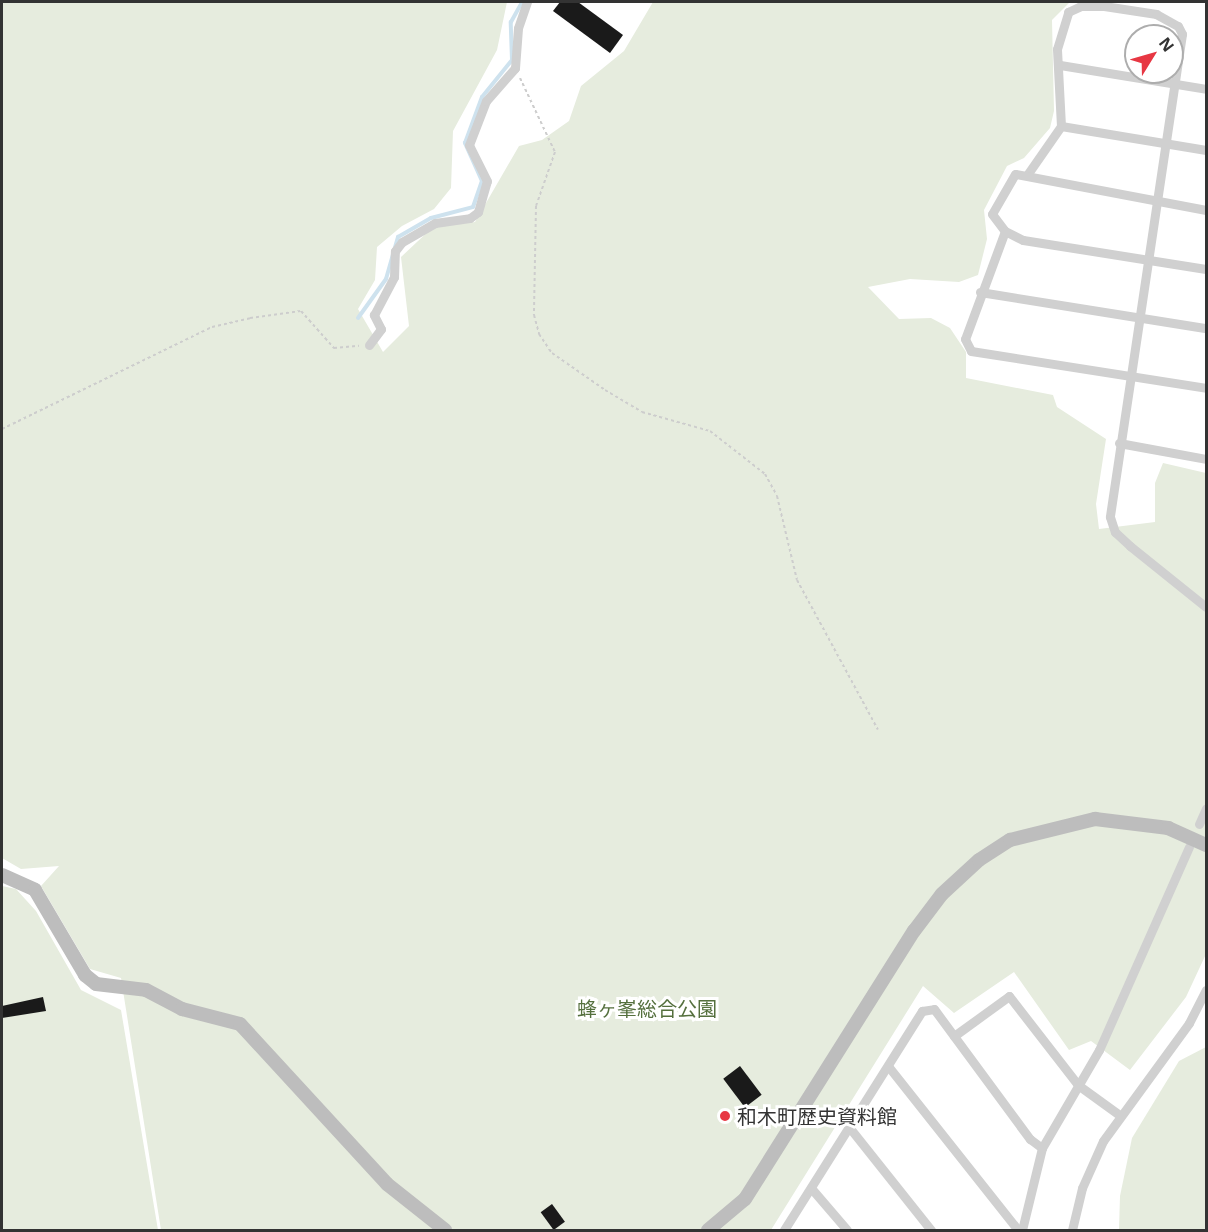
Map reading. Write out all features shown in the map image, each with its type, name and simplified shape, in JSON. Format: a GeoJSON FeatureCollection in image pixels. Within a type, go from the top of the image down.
{"type":"FeatureCollection","features":[{"type":"Feature","properties":{"kind":"street"},"geometry":{"type":"LineString","coordinates":[[369,345],[381,330],[374,315],[394,277],[395,251],[402,242],[435,223],[470,218],[477,212],[487,181],[469,145],[486,101],[515,68],[518,28],[527,2]]}},
{"type":"Feature","properties":{"kind":"street"},"geometry":{"type":"LineString","coordinates":[[1027,175],[1061,126],[1060,65],[1057,49],[1068,12],[1081,6],[1104,6],[1156,14],[1169,24]]}},
{"type":"Feature","properties":{"kind":"street"},"geometry":{"type":"LineString","coordinates":[[1060,65],[1124,76]]}},
{"type":"Feature","properties":{"kind":"street"},"geometry":{"type":"LineString","coordinates":[[1206,89],[1174,84],[1110,500],[1115,532],[1206,607]]}},
{"type":"Feature","properties":{"kind":"street"},"geometry":{"type":"LineString","coordinates":[[1061,126],[1206,150]]}},
{"type":"Feature","properties":{"kind":"street"},"geometry":{"type":"LineString","coordinates":[[1206,210],[1041,183],[1027,175],[1015,174],[1008,182],[992,214],[1005,231],[1023,240],[1206,269]]}},
{"type":"Feature","properties":{"kind":"street"},"geometry":{"type":"LineString","coordinates":[[1005,231],[980,292],[965,339],[972,351],[1206,388]]}},
{"type":"Feature","properties":{"kind":"street"},"geometry":{"type":"LineString","coordinates":[[980,292],[1206,328]]}},
{"type":"Feature","properties":{"kind":"street"},"geometry":{"type":"LineString","coordinates":[[1119,443],[1206,459]]}},
{"type":"Feature","properties":{"kind":"street"},"geometry":{"type":"LineString","coordinates":[[1199,824],[1206,808]]}},
{"type":"Feature","properties":{"kind":"street"},"geometry":{"type":"LineString","coordinates":[[708,1230],[744,1199],[914,931],[942,894],[979,860],[1028,834],[1095,819],[1167,828],[1206,845]]}},
{"type":"Feature","properties":{"kind":"street"},"geometry":{"type":"LineString","coordinates":[[1020,1230],[1042,1148],[1104,1040],[1189,847]]}},
{"type":"Feature","properties":{"kind":"street"},"geometry":{"type":"LineString","coordinates":[[2,874],[35,890],[86,975],[96,984],[146,990],[182,1009],[240,1024],[387,1184],[445,1230]]}},
{"type":"Feature","properties":{"kind":"street"},"geometry":{"type":"LineString","coordinates":[[1072,1230],[1091,1165],[1118,1114],[1189,1023],[1206,990]]}},
{"type":"Feature","properties":{"kind":"street"},"geometry":{"type":"LineString","coordinates":[[954,1036],[1009,996],[1078,1085],[1118,1114]]}},
{"type":"Feature","properties":{"kind":"street"},"geometry":{"type":"LineString","coordinates":[[784,1230],[922,1011],[934,1010],[1030,1139],[1042,1148]]}},
{"type":"Feature","properties":{"kind":"street"},"geometry":{"type":"LineString","coordinates":[[888,1066],[1020,1230]]}},
{"type":"Feature","properties":{"kind":"street"},"geometry":{"type":"LineString","coordinates":[[849,1127],[931,1230]]}},
{"type":"Feature","properties":{"kind":"street"},"geometry":{"type":"LineString","coordinates":[[812,1188],[847,1230]]}},
{"type":"Feature","properties":{"kind":"path"},"geometry":{"type":"LineString","coordinates":[[515,68],[555,152],[536,206],[534,315],[539,334],[552,353],[604,390],[642,411],[710,431],[765,474],[777,496],[797,580],[878,730]]}},
{"type":"Feature","properties":{"kind":"path"},"geometry":{"type":"LineString","coordinates":[[2,429],[190,337],[240,320],[301,311],[334,348],[369,345]]}},
{"type":"Feature","properties":{"kind":"green space","name":"蜂ヶ峯総合公園"},"geometry":{"type":"Polygon","coordinates":[[[2,2],[507,2],[497,50],[453,131],[451,188],[434,209],[402,226],[377,247],[375,280],[358,309],[383,352],[409,326],[401,257],[433,227],[475,222],[519,146],[542,140],[569,121],[581,86],[624,51],[653,2],[1070,2],[1052,20],[1054,111],[1050,128],[1024,158],[1007,166],[984,210],[987,239],[978,275],[959,282],[910,279],[868,287],[899,319],[931,318],[950,328],[966,352],[966,378],[1053,395],[1057,407],[1106,439],[1096,504],[1099,529],[1155,522],[1155,483],[1163,463],[1206,473],[1206,954],[1186,997],[1130,1070],[1091,1041],[1069,1050],[1014,972],[954,1013],[923,986],[771,1230],[161,1230],[121,978],[90,969],[41,886],[59,866],[21,869],[2,858],[2,2]]]}},
{"type":"Feature","properties":{"kind":"green space"},"geometry":{"type":"Polygon","coordinates":[[[2,886],[16,889],[36,911],[81,990],[121,1010],[158,1230],[2,1230],[2,886]]]}},
{"type":"Feature","properties":{"kind":"green space"},"geometry":{"type":"Polygon","coordinates":[[[1206,1047],[1206,1230],[1119,1230],[1120,1196],[1132,1138],[1179,1061],[1206,1047]]]}},
{"type":"Feature","properties":{"kind":"building"},"geometry":{"type":"Polygon","coordinates":[[[560,2],[578,2],[623,35],[610,53],[553,11],[560,2]]]}},
{"type":"Feature","properties":{"kind":"building"},"geometry":{"type":"Polygon","coordinates":[[[43,997],[46,1011],[2,1018],[2,1006],[43,997]]]}},
{"type":"Feature","properties":{"kind":"building"},"geometry":{"type":"Polygon","coordinates":[[[740,1066],[762,1095],[745,1107],[723,1079],[740,1066]]]}},
{"type":"Feature","properties":{"kind":"building"},"geometry":{"type":"Polygon","coordinates":[[[552,1204],[565,1222],[554,1230],[541,1212],[552,1204]]]}},
{"type":"Feature","properties":{"kind":"waterway"},"geometry":{"type":"LineString","coordinates":[[358,318],[386,279],[398,237],[431,218],[473,207],[482,181],[465,143],[482,97],[512,60],[511,22],[522,2]]}},
{"type":"Feature","properties":{"kind":"place","name":"和木町歴史資料館"},"geometry":{"type":"Point","coordinates":[725,1116]}}]}
